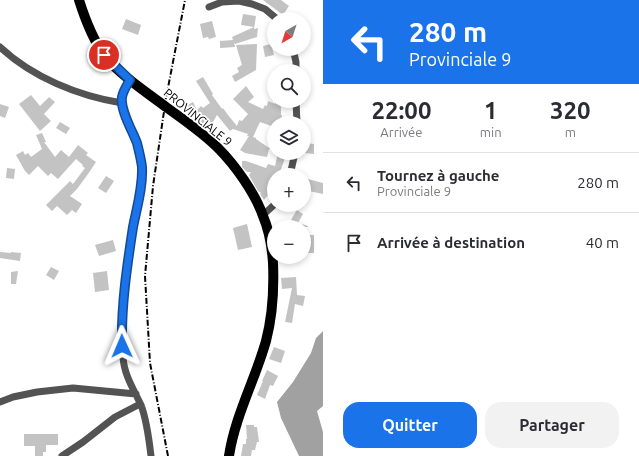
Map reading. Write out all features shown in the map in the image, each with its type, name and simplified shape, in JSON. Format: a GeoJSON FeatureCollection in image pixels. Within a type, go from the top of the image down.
{"type":"FeatureCollection","features":[{"type":"Feature","properties":{"kind":"main road","name":"PROVINCIALE 9"},"geometry":{"type":"LineString","coordinates":[[79,0],[88,27],[104,55],[130,80],[189,123],[218,148],[247,183],[263,215],[273,263],[272,302],[269,325],[266,341],[238,417],[229,456]]}},
{"type":"Feature","properties":{"kind":"street"},"geometry":{"type":"LineString","coordinates":[[209,7],[222,2],[238,0],[265,9],[269,12]]}},
{"type":"Feature","properties":{"kind":"street"},"geometry":{"type":"LineString","coordinates":[[0,47],[9,56],[42,77],[77,92],[108,101],[122,103]]}},
{"type":"Feature","properties":{"kind":"street"},"geometry":{"type":"LineString","coordinates":[[130,80],[122,96],[122,103],[137,143],[142,168],[141,185],[125,282],[122,333],[124,366],[146,421],[151,456]]}},
{"type":"Feature","properties":{"kind":"street"},"geometry":{"type":"LineString","coordinates":[[263,215],[267,211]]}},
{"type":"Feature","properties":{"kind":"street"},"geometry":{"type":"LineString","coordinates":[[0,402],[13,396],[72,388],[136,394]]}},
{"type":"Feature","properties":{"kind":"street"},"geometry":{"type":"LineString","coordinates":[[62,456],[115,417],[140,404]]}},
{"type":"Feature","properties":{"kind":"shaded area"},"geometry":{"type":"Polygon","coordinates":[[[323,331],[323,406],[317,411],[323,432],[323,456],[299,456],[281,418],[277,402],[293,382],[311,353],[316,338],[323,331]]]}},
{"type":"Feature","properties":{"kind":"building"},"geometry":{"type":"Polygon","coordinates":[[[263,0],[281,0],[289,6],[285,12],[279,12],[263,0]]]}},
{"type":"Feature","properties":{"kind":"building"},"geometry":{"type":"Polygon","coordinates":[[[243,14],[256,16],[254,29],[258,28],[257,37],[235,44],[234,42],[235,47],[220,48],[220,41],[233,40],[232,37],[254,27],[241,25],[243,14]]]}},
{"type":"Feature","properties":{"kind":"building"},"geometry":{"type":"Polygon","coordinates":[[[126,19],[141,25],[138,35],[122,29],[126,19]]]}},
{"type":"Feature","properties":{"kind":"building"},"geometry":{"type":"Polygon","coordinates":[[[212,21],[216,37],[209,39],[208,37],[203,38],[200,24],[212,21]]]}},
{"type":"Feature","properties":{"kind":"building"},"geometry":{"type":"Polygon","coordinates":[[[257,44],[256,70],[235,82],[232,76],[239,72],[237,68],[242,65],[236,45],[257,44]]]}},
{"type":"Feature","properties":{"kind":"building"},"geometry":{"type":"Polygon","coordinates":[[[267,45],[267,56],[270,56],[265,57],[263,46],[267,45]]]}},
{"type":"Feature","properties":{"kind":"building"},"geometry":{"type":"Polygon","coordinates":[[[203,77],[213,94],[212,95],[237,126],[239,120],[242,121],[248,114],[233,99],[246,86],[254,97],[248,102],[263,109],[265,105],[267,108],[281,108],[282,116],[267,116],[267,124],[260,122],[253,137],[267,147],[267,157],[245,153],[240,150],[249,136],[247,136],[248,134],[233,129],[230,131],[217,115],[209,129],[201,124],[202,122],[188,114],[184,107],[193,102],[197,110],[201,106],[203,108],[210,103],[196,81],[203,77]]]}},
{"type":"Feature","properties":{"kind":"building"},"geometry":{"type":"Polygon","coordinates":[[[31,95],[40,106],[49,97],[55,102],[44,114],[51,121],[40,131],[19,104],[31,95]]]}},
{"type":"Feature","properties":{"kind":"building"},"geometry":{"type":"Polygon","coordinates":[[[0,104],[9,107],[5,118],[0,116],[0,104]]]}},
{"type":"Feature","properties":{"kind":"building"},"geometry":{"type":"Polygon","coordinates":[[[60,122],[70,128],[66,134],[56,128],[60,122]]]}},
{"type":"Feature","properties":{"kind":"building"},"geometry":{"type":"Polygon","coordinates":[[[42,133],[46,142],[44,142],[55,157],[61,150],[69,157],[78,145],[88,153],[86,155],[96,162],[77,189],[70,196],[82,204],[76,213],[72,210],[67,215],[57,206],[52,211],[46,205],[70,181],[73,184],[85,168],[82,166],[83,165],[76,159],[58,179],[51,173],[48,176],[38,166],[29,175],[16,155],[23,151],[25,155],[28,153],[31,157],[42,149],[36,135],[42,133]]]}},
{"type":"Feature","properties":{"kind":"building"},"geometry":{"type":"Polygon","coordinates":[[[311,144],[314,144],[314,154],[311,154],[311,144]]]}},
{"type":"Feature","properties":{"kind":"building"},"geometry":{"type":"Polygon","coordinates":[[[276,160],[284,160],[281,168],[267,168],[267,196],[264,200],[249,175],[251,172],[247,172],[242,167],[242,161],[266,168],[268,164],[275,166],[276,160]]]}},
{"type":"Feature","properties":{"kind":"building"},"geometry":{"type":"Polygon","coordinates":[[[7,168],[15,169],[14,179],[6,178],[7,168]]]}},
{"type":"Feature","properties":{"kind":"building"},"geometry":{"type":"Polygon","coordinates":[[[106,176],[114,181],[106,193],[98,188],[106,176]]]}},
{"type":"Feature","properties":{"kind":"building"},"geometry":{"type":"Polygon","coordinates":[[[311,180],[323,183],[323,194],[311,191],[311,180]]]}},
{"type":"Feature","properties":{"kind":"building"},"geometry":{"type":"Polygon","coordinates":[[[296,212],[303,214],[300,220],[291,220],[296,212]]]}},
{"type":"Feature","properties":{"kind":"building"},"geometry":{"type":"Polygon","coordinates":[[[247,224],[252,247],[238,250],[233,228],[247,224]]]}},
{"type":"Feature","properties":{"kind":"building"},"geometry":{"type":"Polygon","coordinates":[[[311,235],[314,235],[314,253],[311,253],[311,235]]]}},
{"type":"Feature","properties":{"kind":"building"},"geometry":{"type":"Polygon","coordinates":[[[113,240],[116,251],[99,256],[95,245],[113,240]]]}},
{"type":"Feature","properties":{"kind":"building"},"geometry":{"type":"Polygon","coordinates":[[[0,252],[21,253],[20,261],[0,258],[0,252]]]}},
{"type":"Feature","properties":{"kind":"building"},"geometry":{"type":"Polygon","coordinates":[[[51,267],[59,271],[54,280],[46,275],[51,267]]]}},
{"type":"Feature","properties":{"kind":"building"},"geometry":{"type":"Polygon","coordinates":[[[18,271],[16,284],[11,284],[11,272],[18,271]]]}},
{"type":"Feature","properties":{"kind":"building"},"geometry":{"type":"Polygon","coordinates":[[[107,271],[109,290],[95,292],[93,273],[107,271]]]}},
{"type":"Feature","properties":{"kind":"building"},"geometry":{"type":"Polygon","coordinates":[[[296,277],[297,295],[305,296],[303,306],[295,304],[292,323],[285,322],[292,288],[282,289],[281,278],[296,277]]]}},
{"type":"Feature","properties":{"kind":"building"},"geometry":{"type":"Polygon","coordinates":[[[274,347],[285,351],[281,363],[269,359],[274,347]]]}},
{"type":"Feature","properties":{"kind":"building"},"geometry":{"type":"Polygon","coordinates":[[[267,370],[278,376],[273,386],[270,385],[265,399],[257,395],[267,370]]]}},
{"type":"Feature","properties":{"kind":"building"},"geometry":{"type":"Polygon","coordinates":[[[246,425],[254,425],[254,427],[257,427],[259,442],[257,442],[255,450],[252,450],[251,456],[241,456],[243,444],[246,444],[247,439],[246,425]]]}},
{"type":"Feature","properties":{"kind":"building"},"geometry":{"type":"Polygon","coordinates":[[[24,434],[58,434],[58,445],[46,445],[46,452],[43,452],[43,456],[35,456],[35,446],[24,446],[24,434]]]}},
{"type":"Feature","properties":{"kind":"railway"},"geometry":{"type":"LineString","coordinates":[[168,456],[150,363],[145,276],[153,186],[166,98],[185,0]]}},
{"type":"Feature","properties":{"kind":"route"},"geometry":{"type":"LineString","coordinates":[[104,55],[130,80],[122,96],[122,103],[137,143],[142,168],[141,185],[125,282],[122,346]]}}]}
